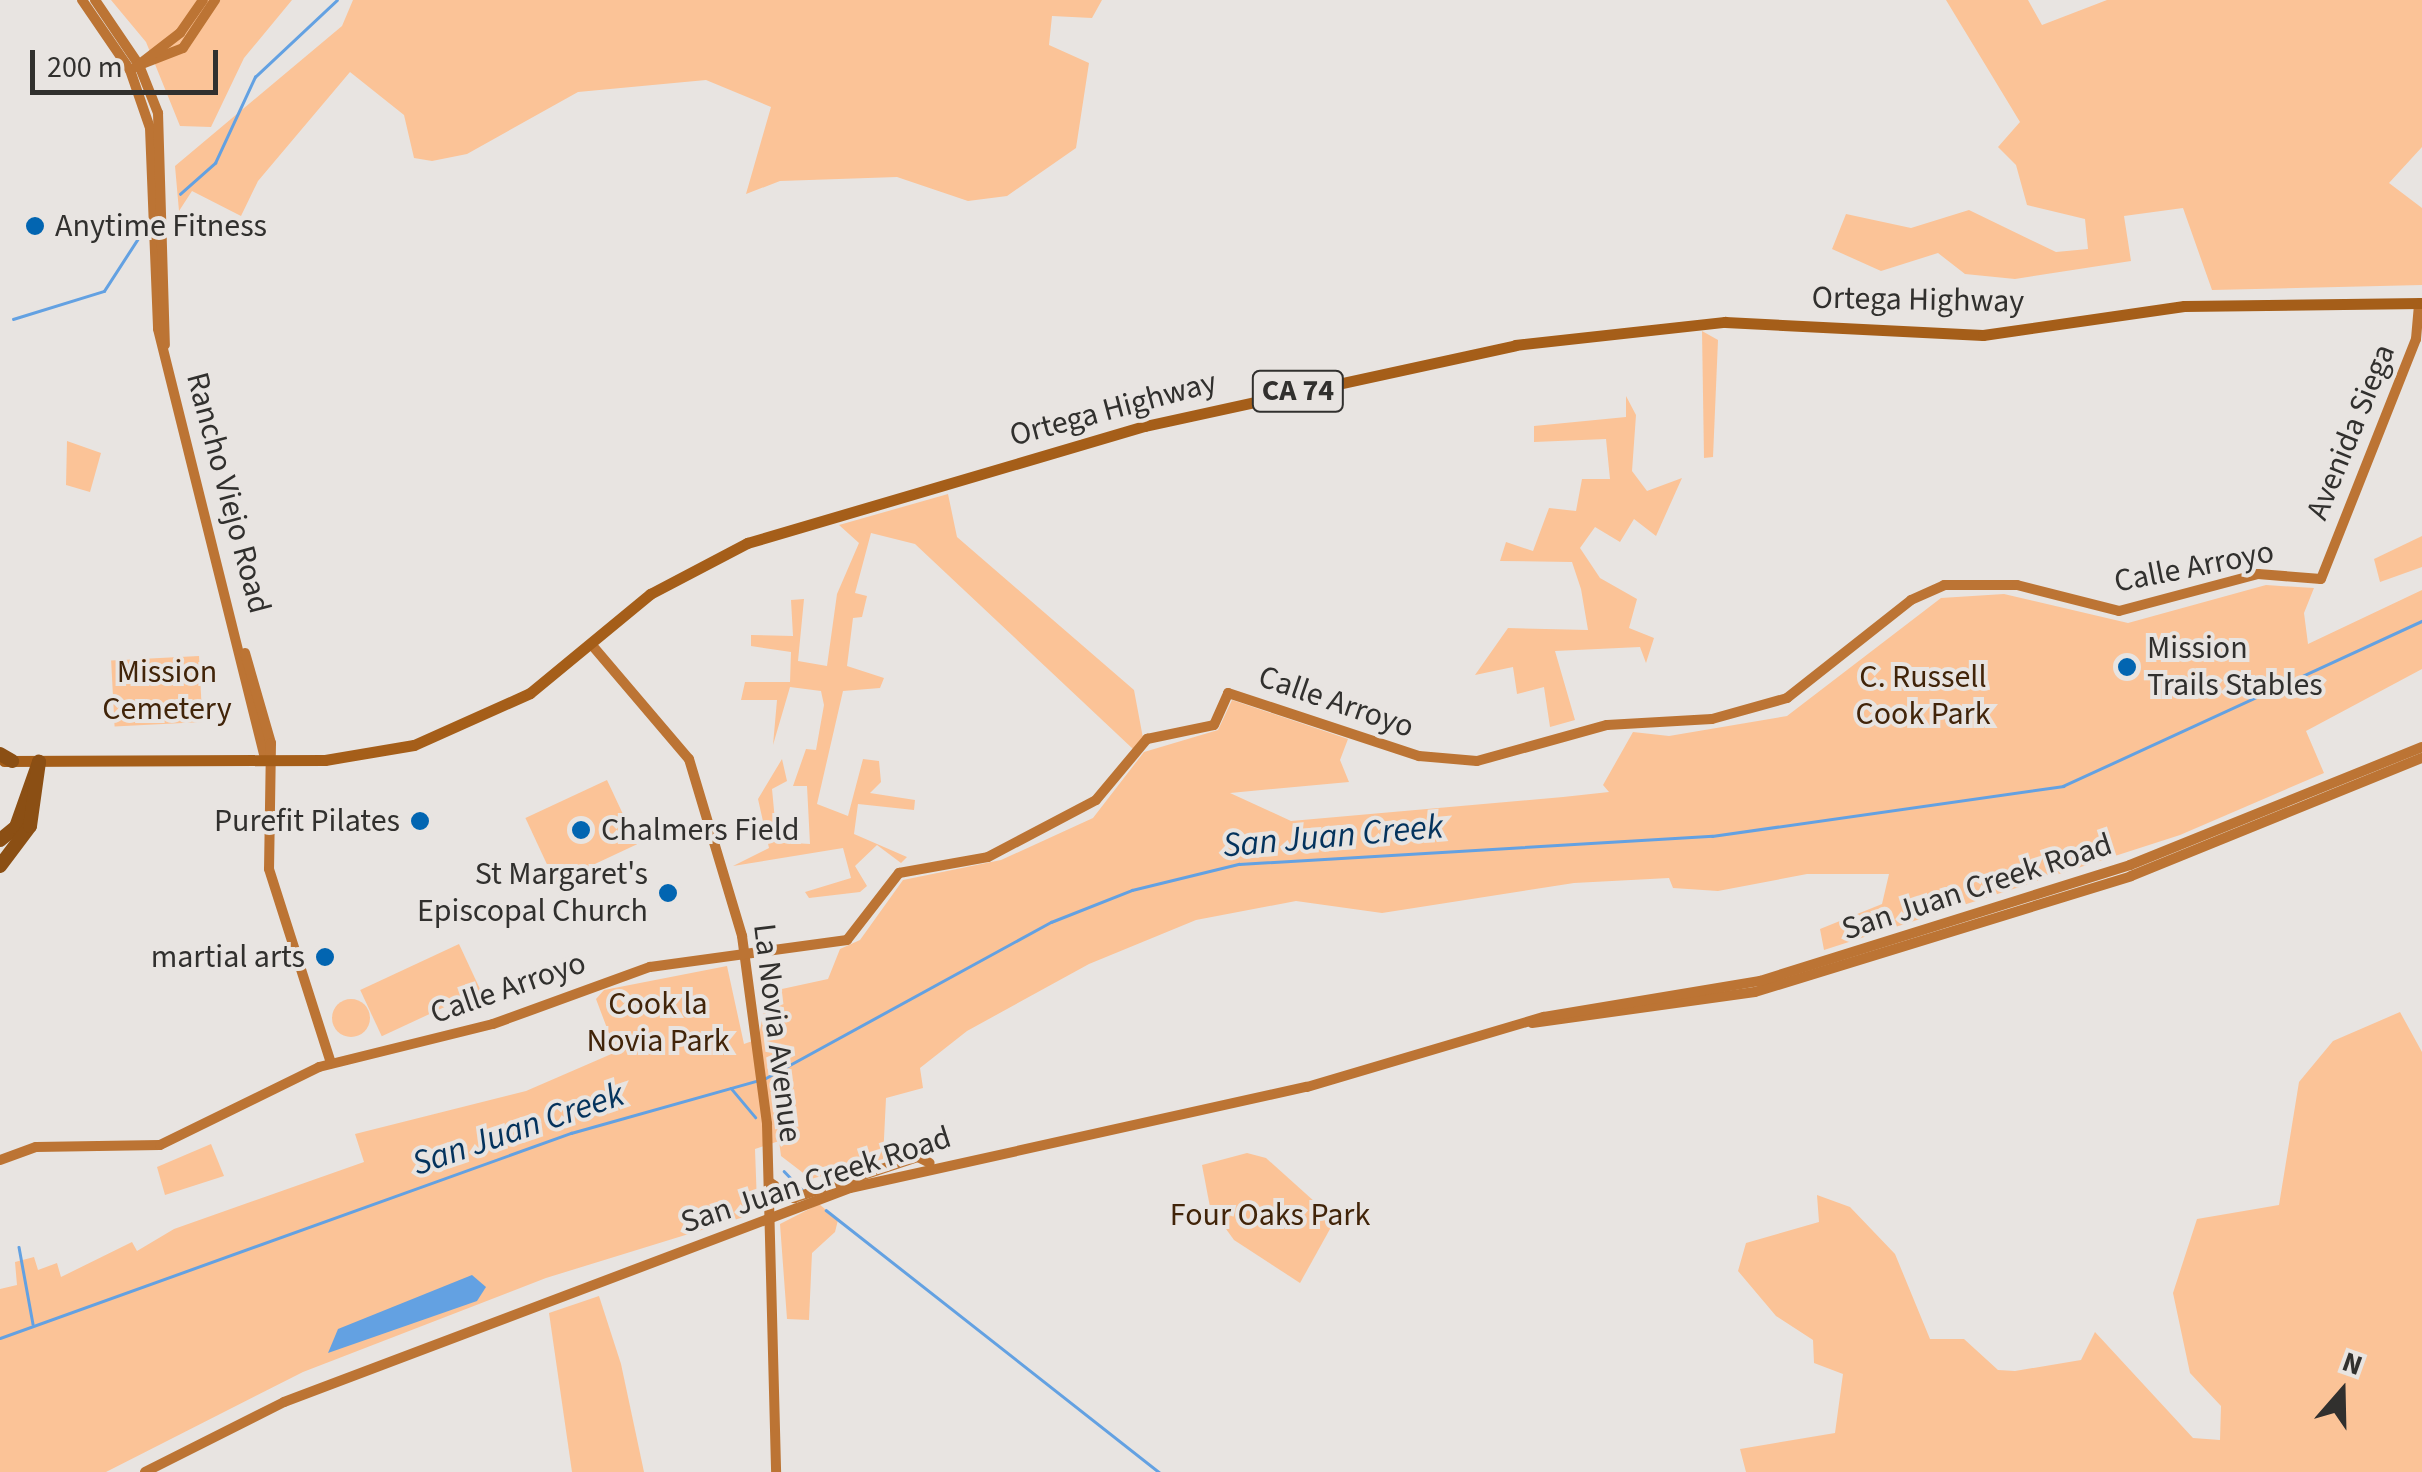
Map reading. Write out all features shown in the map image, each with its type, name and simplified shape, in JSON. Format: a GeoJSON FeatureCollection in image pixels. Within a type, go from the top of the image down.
{"type":"FeatureCollection","features":[{"type":"Feature","properties":{"kind":"highway"},"geometry":{"type":"LineString","coordinates":[[0,840],[16,827],[39,762]]}},
{"type":"Feature","properties":{"kind":"highway"},"geometry":{"type":"LineString","coordinates":[[0,866],[30,826],[39,762]]}},
{"type":"Feature","properties":{"kind":"main road","name":"Ortega Highway"},"geometry":{"type":"LineString","coordinates":[[4,759],[39,762],[350,758],[452,732],[530,693],[668,582],[802,524],[1193,414],[1579,332],[1725,322],[1983,335],[2214,304],[2421,303]]}},
{"type":"Feature","properties":{"kind":"street","name":"Rancho Viejo Road"},"geometry":{"type":"LineString","coordinates":[[82,0],[135,67]]}},
{"type":"Feature","properties":{"kind":"street","name":"Rancho Viejo Road"},"geometry":{"type":"LineString","coordinates":[[95,0],[135,67],[150,128],[164,345],[245,653],[267,717],[269,869],[332,1063]]}},
{"type":"Feature","properties":{"kind":"street"},"geometry":{"type":"LineString","coordinates":[[135,67],[180,33],[202,0]]}},
{"type":"Feature","properties":{"kind":"street"},"geometry":{"type":"LineString","coordinates":[[135,67],[182,48],[216,0]]}},
{"type":"Feature","properties":{"kind":"street","name":"Avenida Siega"},"geometry":{"type":"LineString","coordinates":[[2321,579],[2416,338],[2421,303]]}},
{"type":"Feature","properties":{"kind":"street","name":"Calle Arroyo"},"geometry":{"type":"LineString","coordinates":[[0,1160],[36,1147],[160,1145],[332,1063],[493,1024],[650,967],[744,950],[847,940],[899,873],[988,858],[1096,800],[1147,740],[1214,725],[1228,692],[1419,756],[1477,760],[1607,724],[1712,718],[1787,698],[1911,600],[1944,586],[2017,585],[2119,611],[2258,574],[2321,579]]}},
{"type":"Feature","properties":{"kind":"street","name":"La Novia Avenue"},"geometry":{"type":"LineString","coordinates":[[591,644],[690,758],[744,950],[767,1124],[776,1472]]}},
{"type":"Feature","properties":{"kind":"street","name":"San Juan Creek Road"},"geometry":{"type":"LineString","coordinates":[[145,1472],[284,1402],[770,1218],[931,1164],[1308,1087],[1532,1023],[1818,964],[2130,866],[2422,746]]}},
{"type":"Feature","properties":{"kind":"street","name":"San Juan Creek Road"},"geometry":{"type":"LineString","coordinates":[[1532,1023],[1755,992],[2122,880],[2422,758]]}},
{"type":"Feature","properties":{"kind":"street"},"geometry":{"type":"LineString","coordinates":[[769,1182],[794,1198],[918,1157],[931,1164]]}},
{"type":"Feature","properties":{"kind":"green space"},"geometry":{"type":"Polygon","coordinates":[[[111,0],[292,0],[244,58],[211,127],[180,126],[146,42],[111,0]]]}},
{"type":"Feature","properties":{"kind":"green space"},"geometry":{"type":"Polygon","coordinates":[[[353,0],[1102,0],[1092,18],[1052,16],[1049,45],[1089,63],[1076,148],[1007,196],[968,201],[897,177],[780,181],[746,194],[771,107],[706,80],[578,92],[467,154],[432,161],[414,158],[404,115],[350,72],[258,181],[241,216],[192,191],[179,211],[175,166],[342,26],[353,0]]]}},
{"type":"Feature","properties":{"kind":"green space"},"geometry":{"type":"Polygon","coordinates":[[[1946,0],[2028,0],[2042,25],[2107,0],[2422,0],[2422,147],[2389,183],[2422,208],[2422,285],[2212,290],[2183,208],[2124,216],[2131,261],[2015,279],[1965,274],[1938,253],[1881,271],[1832,249],[1846,214],[1911,228],[1969,210],[2056,252],[2088,249],[2085,219],[2027,205],[2016,165],[1998,147],[2020,122],[1946,0]]]}},
{"type":"Feature","properties":{"kind":"green space"},"geometry":{"type":"Polygon","coordinates":[[[1702,331],[1718,340],[1713,457],[1704,458],[1702,331]]]}},
{"type":"Feature","properties":{"kind":"green space"},"geometry":{"type":"Polygon","coordinates":[[[1626,396],[1636,415],[1632,471],[1647,491],[1682,478],[1656,536],[1634,519],[1620,542],[1595,527],[1580,548],[1600,578],[1637,599],[1629,628],[1654,638],[1646,663],[1640,647],[1555,651],[1575,720],[1550,727],[1544,687],[1517,694],[1513,667],[1475,675],[1508,628],[1588,630],[1581,589],[1572,562],[1500,561],[1506,542],[1533,551],[1549,508],[1576,511],[1582,479],[1610,479],[1606,439],[1534,442],[1534,426],[1626,417],[1626,396]]]}},
{"type":"Feature","properties":{"kind":"green space"},"geometry":{"type":"Polygon","coordinates":[[[67,441],[101,453],[90,492],[66,485],[67,441]]]}},
{"type":"Feature","properties":{"kind":"green space"},"geometry":{"type":"Polygon","coordinates":[[[948,494],[957,537],[1134,690],[1143,738],[1133,749],[915,544],[871,533],[855,593],[867,596],[862,617],[853,618],[847,666],[884,678],[880,688],[843,691],[817,804],[848,816],[863,759],[879,761],[881,782],[870,793],[915,800],[914,810],[858,804],[854,834],[907,857],[901,863],[877,845],[855,866],[867,886],[860,892],[809,898],[805,892],[851,878],[843,848],[733,866],[769,848],[758,799],[782,759],[787,781],[772,789],[777,842],[810,844],[807,786],[793,786],[806,749],[816,750],[824,705],[821,691],[790,687],[773,745],[777,700],[741,700],[745,682],[790,682],[791,652],[751,646],[751,635],[793,636],[791,600],[804,599],[798,661],[827,666],[837,594],[859,543],[839,525],[948,494]]]}},
{"type":"Feature","properties":{"kind":"green space"},"geometry":{"type":"Polygon","coordinates":[[[2422,536],[2422,567],[2380,582],[2374,559],[2422,536]]]}},
{"type":"Feature","properties":{"kind":"green space"},"geometry":{"type":"Polygon","coordinates":[[[2266,585],[2314,588],[2304,613],[2308,644],[2422,590],[2422,669],[2306,731],[2324,773],[2180,835],[1824,950],[1820,929],[1882,904],[1889,874],[1807,874],[1718,891],[1673,888],[1669,878],[1574,883],[1382,913],[1296,901],[1196,920],[1089,964],[967,1031],[920,1068],[923,1088],[886,1098],[883,1159],[811,1179],[781,1156],[779,1141],[755,1149],[757,1204],[747,1216],[546,1278],[303,1372],[106,1472],[0,1472],[0,1289],[17,1285],[15,1262],[34,1257],[38,1270],[57,1263],[61,1277],[132,1242],[137,1251],[174,1229],[364,1162],[355,1134],[526,1091],[616,1052],[596,999],[604,990],[727,966],[744,1044],[758,1039],[768,992],[828,979],[840,949],[860,940],[903,880],[1001,860],[1093,818],[1144,752],[1218,730],[1232,700],[1348,739],[1340,760],[1349,782],[1230,793],[1291,821],[1609,792],[1603,785],[1633,732],[1669,736],[1787,716],[1941,598],[2004,594],[2128,623],[2266,585]]]}},
{"type":"Feature","properties":{"kind":"green space","name":"Mission Cemetery"},"geometry":{"type":"Polygon","coordinates":[[[199,656],[202,722],[115,727],[111,661],[199,656]]]}},
{"type":"Feature","properties":{"kind":"green space","name":"Chalmers Field"},"geometry":{"type":"Polygon","coordinates":[[[607,780],[637,844],[555,882],[525,818],[607,780]]]}},
{"type":"Feature","properties":{"kind":"green space"},"geometry":{"type":"Polygon","coordinates":[[[459,944],[481,990],[382,1036],[360,990],[459,944]]]}},
{"type":"Feature","properties":{"kind":"green space"},"geometry":{"type":"Polygon","coordinates":[[[351,999],[365,1004],[370,1018],[365,1032],[351,1037],[337,1032],[332,1018],[337,1004],[351,999]]]}},
{"type":"Feature","properties":{"kind":"green space"},"geometry":{"type":"Polygon","coordinates":[[[2400,1012],[2422,1052],[2422,1472],[1746,1472],[1740,1449],[1835,1433],[1843,1374],[1814,1363],[1813,1340],[1776,1316],[1738,1271],[1746,1243],[1819,1222],[1817,1195],[1850,1207],[1895,1254],[1930,1339],[1964,1339],[1998,1370],[2015,1371],[2081,1360],[2095,1332],[2193,1438],[2220,1440],[2221,1406],[2190,1373],[2173,1293],[2197,1219],[2279,1205],[2299,1082],[2333,1041],[2400,1012]]]}},
{"type":"Feature","properties":{"kind":"green space"},"geometry":{"type":"Polygon","coordinates":[[[211,1144],[224,1176],[165,1195],[157,1167],[211,1144]]]}},
{"type":"Feature","properties":{"kind":"green space","name":"Four Oaks Park"},"geometry":{"type":"Polygon","coordinates":[[[1247,1153],[1266,1158],[1335,1220],[1300,1283],[1234,1240],[1210,1207],[1202,1165],[1247,1153]]]}},
{"type":"Feature","properties":{"kind":"green space"},"geometry":{"type":"Polygon","coordinates":[[[819,1204],[838,1220],[835,1232],[812,1253],[809,1320],[787,1319],[780,1224],[819,1204]]]}},
{"type":"Feature","properties":{"kind":"green space"},"geometry":{"type":"Polygon","coordinates":[[[599,1296],[621,1364],[644,1472],[572,1472],[549,1313],[599,1296]]]}},
{"type":"Feature","properties":{"kind":"water"},"geometry":{"type":"Polygon","coordinates":[[[472,1275],[486,1287],[477,1301],[328,1353],[338,1329],[472,1275]]]}},
{"type":"Feature","properties":{"kind":"waterway"},"geometry":{"type":"LineString","coordinates":[[180,194],[215,163],[255,77],[337,0]]}},
{"type":"Feature","properties":{"kind":"waterway"},"geometry":{"type":"LineString","coordinates":[[13,319],[104,291],[146,226]]}},
{"type":"Feature","properties":{"kind":"waterway","name":"San Juan Creek"},"geometry":{"type":"LineString","coordinates":[[764,1079],[1051,922],[1132,890],[1239,864],[1712,836],[2063,786],[2422,621]]}},
{"type":"Feature","properties":{"kind":"waterway","name":"San Juan Creek"},"geometry":{"type":"LineString","coordinates":[[0,1338],[571,1133],[756,1081]]}},
{"type":"Feature","properties":{"kind":"waterway"},"geometry":{"type":"LineString","coordinates":[[731,1088],[755,1117]]}},
{"type":"Feature","properties":{"kind":"waterway"},"geometry":{"type":"LineString","coordinates":[[784,1171],[803,1191]]}},
{"type":"Feature","properties":{"kind":"waterway"},"geometry":{"type":"LineString","coordinates":[[826,1210],[1159,1472]]}},
{"type":"Feature","properties":{"kind":"waterway"},"geometry":{"type":"LineString","coordinates":[[19,1247],[33,1324]]}},
{"type":"Feature","properties":{"kind":"place","name":"Anytime Fitness"},"geometry":{"type":"Point","coordinates":[35,226]}},
{"type":"Feature","properties":{"kind":"place","name":"Mission Trails Stables"},"geometry":{"type":"Point","coordinates":[2127,667]}},
{"type":"Feature","properties":{"kind":"place","name":"Purefit Pilates"},"geometry":{"type":"Point","coordinates":[420,821]}},
{"type":"Feature","properties":{"kind":"place","name":"Chalmers Field"},"geometry":{"type":"Point","coordinates":[581,830]}},
{"type":"Feature","properties":{"kind":"place","name":"St Margaret's Episcopal Church"},"geometry":{"type":"Point","coordinates":[668,893]}},
{"type":"Feature","properties":{"kind":"place","name":"martial arts"},"geometry":{"type":"Point","coordinates":[325,957]}},
{"type":"Feature","properties":{"kind":"park label","name":"C. Russell Cook Park"},"geometry":{"type":"Point","coordinates":[1923,696]}},
{"type":"Feature","properties":{"kind":"park label","name":"Cook la Novia Park"},"geometry":{"type":"Point","coordinates":[658,1024]}}]}
